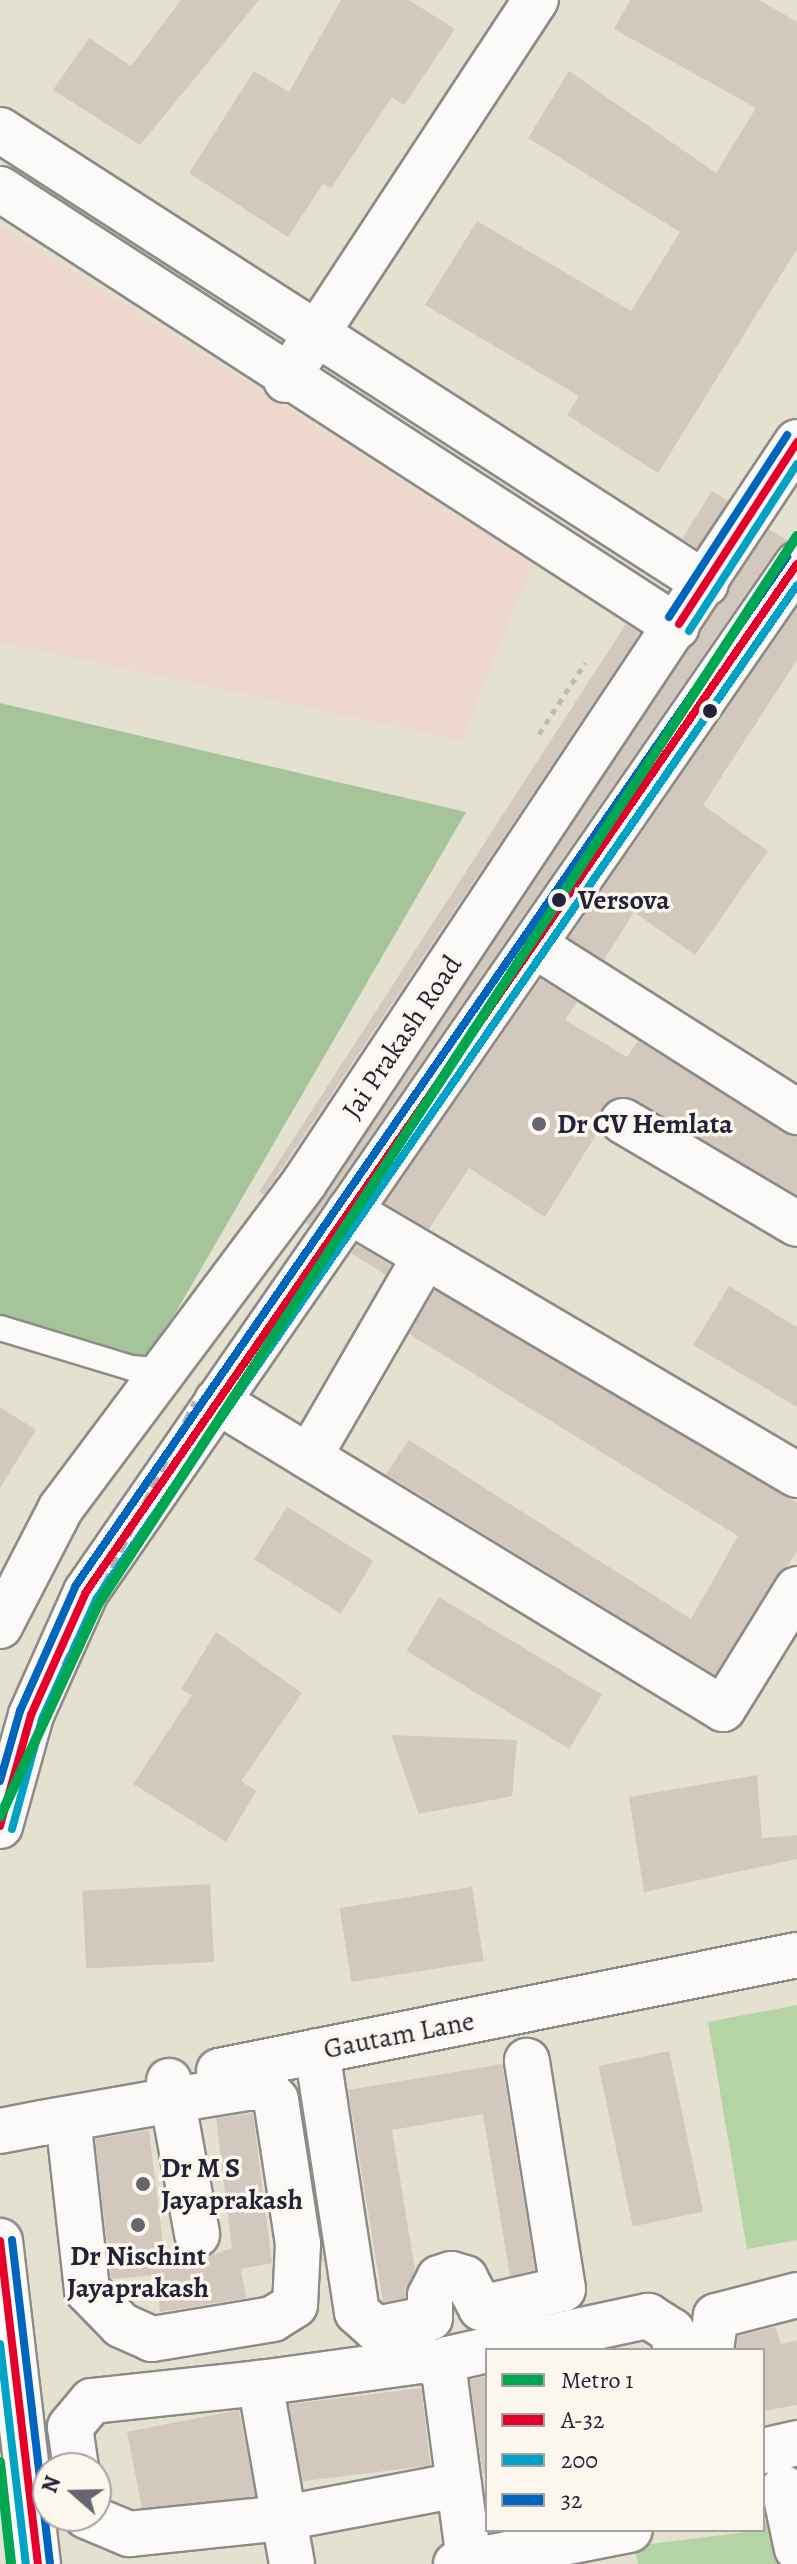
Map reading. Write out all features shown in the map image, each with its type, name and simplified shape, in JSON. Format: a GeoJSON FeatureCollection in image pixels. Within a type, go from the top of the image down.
{"type":"FeatureCollection","features":[{"type":"Feature","properties":{"kind":"street"},"geometry":{"type":"LineString","coordinates":[[286,380],[536,0]]}},
{"type":"Feature","properties":{"kind":"street"},"geometry":{"type":"LineString","coordinates":[[0,130],[706,584]]}},
{"type":"Feature","properties":{"kind":"street"},"geometry":{"type":"LineString","coordinates":[[0,189],[286,380],[677,627]]}},
{"type":"Feature","properties":{"kind":"street","name":"Jai Prakash Road"},"geometry":{"type":"LineString","coordinates":[[0,1626],[61,1508],[170,1371],[677,627],[797,442]]}},
{"type":"Feature","properties":{"kind":"street"},"geometry":{"type":"LineString","coordinates":[[613,584],[640,542]]}},
{"type":"Feature","properties":{"kind":"street","name":"Jai Prakash Road"},"geometry":{"type":"LineString","coordinates":[[0,1826],[31,1715],[86,1592],[797,564]]}},
{"type":"Feature","properties":{"kind":"street"},"geometry":{"type":"LineString","coordinates":[[534,945],[797,1112]]}},
{"type":"Feature","properties":{"kind":"street"},"geometry":{"type":"LineString","coordinates":[[623,1121],[797,1224]]}},
{"type":"Feature","properties":{"kind":"street"},"geometry":{"type":"LineString","coordinates":[[349,1211],[797,1475]]}},
{"type":"Feature","properties":{"kind":"street"},"geometry":{"type":"LineString","coordinates":[[309,1457],[425,1257]]}},
{"type":"Feature","properties":{"kind":"street"},"geometry":{"type":"LineString","coordinates":[[217,1401],[723,1709],[797,1589]]}},
{"type":"Feature","properties":{"kind":"street","name":"Gautam Lane"},"geometry":{"type":"LineString","coordinates":[[0,2114],[171,2090],[317,2051],[797,1955]]}},
{"type":"Feature","properties":{"kind":"street"},"geometry":{"type":"LineString","coordinates":[[317,2051],[357,2312],[376,2329],[430,2318],[430,2296],[439,2278],[451,2274],[465,2278],[481,2308],[563,2289],[527,2061]]}},
{"type":"Feature","properties":{"kind":"street"},"geometry":{"type":"LineString","coordinates":[[0,2131],[68,2119],[171,2090],[265,2088],[276,2100],[301,2287],[286,2313],[152,2339],[121,2325],[87,2290],[68,2119]]}},
{"type":"Feature","properties":{"kind":"street"},"geometry":{"type":"LineString","coordinates":[[171,2090],[197,2234]]}},
{"type":"Feature","properties":{"kind":"street"},"geometry":{"type":"LineString","coordinates":[[0,2241],[38,2564]]}},
{"type":"Feature","properties":{"kind":"street"},"geometry":{"type":"LineString","coordinates":[[497,2348],[648,2316],[692,2342],[716,2316],[797,2295]]}},
{"type":"Feature","properties":{"kind":"street"},"geometry":{"type":"LineString","coordinates":[[485,2351],[448,2359],[444,2371],[459,2485],[462,2563],[628,2542]]}},
{"type":"Feature","properties":{"kind":"street"},"geometry":{"type":"LineString","coordinates":[[73,2452],[70,2427],[92,2401],[260,2383],[427,2360],[444,2371]]}},
{"type":"Feature","properties":{"kind":"street"},"geometry":{"type":"LineString","coordinates":[[260,2383],[292,2564]]}},
{"type":"Feature","properties":{"kind":"street"},"geometry":{"type":"LineString","coordinates":[[765,2451],[797,2443]]}},
{"type":"Feature","properties":{"kind":"street"},"geometry":{"type":"LineString","coordinates":[[26,2464],[32,2464]]}},
{"type":"Feature","properties":{"kind":"street"},"geometry":{"type":"LineString","coordinates":[[112,2527],[129,2534],[284,2518],[459,2485]]}},
{"type":"Feature","properties":{"kind":"street"},"geometry":{"type":"LineString","coordinates":[[781,2489],[797,2549]]}},
{"type":"Feature","properties":{"kind":"lane"},"geometry":{"type":"LineString","coordinates":[[0,1328],[132,1368],[170,1371]]}},
{"type":"Feature","properties":{"kind":"path"},"geometry":{"type":"LineString","coordinates":[[539,734],[585,663]]}},
{"type":"Feature","properties":{"kind":"shaded area"},"geometry":{"type":"Polygon","coordinates":[[[0,225],[533,564],[461,740],[0,642],[0,225]]]}},
{"type":"Feature","properties":{"kind":"green space"},"geometry":{"type":"Polygon","coordinates":[[[0,703],[466,812],[144,1367],[0,1319],[0,703]]]}},
{"type":"Feature","properties":{"kind":"green space"},"geometry":{"type":"Polygon","coordinates":[[[797,2005],[797,2240],[747,2249],[708,2022],[797,2005]]]}},
{"type":"Feature","properties":{"kind":"green space"},"geometry":{"type":"Polygon","coordinates":[[[791,2517],[797,2564],[638,2564],[634,2546],[765,2532],[765,2523],[791,2517]]]}},
{"type":"Feature","properties":{"kind":"building"},"geometry":{"type":"Polygon","coordinates":[[[181,0],[259,0],[140,145],[53,90],[89,38],[131,66],[181,0]]]}},
{"type":"Feature","properties":{"kind":"building"},"geometry":{"type":"Polygon","coordinates":[[[341,0],[409,0],[455,29],[404,105],[392,97],[331,188],[323,184],[288,237],[189,173],[254,71],[289,92],[341,0]]]}},
{"type":"Feature","properties":{"kind":"building"},"geometry":{"type":"Polygon","coordinates":[[[630,0],[759,0],[797,22],[797,249],[658,473],[567,415],[579,396],[425,305],[477,221],[631,311],[680,232],[528,138],[569,71],[716,173],[756,108],[614,29],[630,0]]]}},
{"type":"Feature","properties":{"kind":"building"},"geometry":{"type":"Polygon","coordinates":[[[712,491],[728,501],[698,549],[682,538],[712,491]]]}},
{"type":"Feature","properties":{"kind":"building"},"geometry":{"type":"Polygon","coordinates":[[[769,529],[788,541],[776,550],[309,1225],[305,1223],[769,529]]]}},
{"type":"Feature","properties":{"kind":"building"},"geometry":{"type":"Polygon","coordinates":[[[797,608],[797,660],[703,805],[768,851],[695,955],[634,912],[604,960],[569,938],[797,608]]]}},
{"type":"Feature","properties":{"kind":"building"},"geometry":{"type":"Polygon","coordinates":[[[626,624],[640,633],[264,1195],[259,1192],[626,624]]]}},
{"type":"Feature","properties":{"kind":"building"},"geometry":{"type":"Polygon","coordinates":[[[541,979],[577,1002],[565,1020],[627,1057],[638,1041],[797,1137],[797,1195],[622,1096],[602,1108],[600,1128],[545,1217],[469,1168],[429,1229],[385,1203],[541,979]]]}},
{"type":"Feature","properties":{"kind":"building"},"geometry":{"type":"Polygon","coordinates":[[[357,1245],[391,1265],[386,1275],[351,1253],[357,1245]]]}},
{"type":"Feature","properties":{"kind":"building"},"geometry":{"type":"Polygon","coordinates":[[[729,1286],[797,1327],[797,1407],[693,1345],[729,1286]]]}},
{"type":"Feature","properties":{"kind":"building"},"geometry":{"type":"Polygon","coordinates":[[[435,1290],[797,1503],[797,1551],[715,1675],[386,1474],[409,1440],[691,1619],[738,1536],[409,1334],[435,1290]]]}},
{"type":"Feature","properties":{"kind":"building"},"geometry":{"type":"Polygon","coordinates":[[[0,1407],[36,1430],[0,1488],[0,1407]]]}},
{"type":"Feature","properties":{"kind":"building"},"geometry":{"type":"Polygon","coordinates":[[[287,1507],[374,1561],[341,1614],[254,1560],[287,1507]]]}},
{"type":"Feature","properties":{"kind":"building"},"geometry":{"type":"Polygon","coordinates":[[[439,1597],[602,1695],[569,1749],[407,1651],[439,1597]]]}},
{"type":"Feature","properties":{"kind":"building"},"geometry":{"type":"Polygon","coordinates":[[[216,1632],[302,1693],[241,1781],[256,1791],[226,1842],[133,1784],[192,1695],[181,1689],[216,1632]]]}},
{"type":"Feature","properties":{"kind":"building"},"geometry":{"type":"Polygon","coordinates":[[[391,1735],[517,1740],[512,1796],[419,1814],[391,1735]]]}},
{"type":"Feature","properties":{"kind":"building"},"geometry":{"type":"Polygon","coordinates":[[[757,1775],[762,1838],[797,1835],[797,1859],[644,1892],[629,1797],[757,1775]]]}},
{"type":"Feature","properties":{"kind":"building"},"geometry":{"type":"Polygon","coordinates":[[[210,1884],[214,1962],[86,1969],[82,1891],[210,1884]]]}},
{"type":"Feature","properties":{"kind":"building"},"geometry":{"type":"Polygon","coordinates":[[[472,1887],[484,1961],[351,1982],[340,1908],[472,1887]]]}},
{"type":"Feature","properties":{"kind":"building"},"geometry":{"type":"Polygon","coordinates":[[[669,2051],[703,2211],[633,2226],[599,2066],[669,2051]]]}},
{"type":"Feature","properties":{"kind":"building"},"geometry":{"type":"Polygon","coordinates":[[[502,2064],[535,2270],[510,2276],[483,2114],[392,2130],[415,2270],[405,2298],[383,2302],[348,2090],[502,2064]]]}},
{"type":"Feature","properties":{"kind":"building"},"geometry":{"type":"Polygon","coordinates":[[[253,2113],[272,2263],[241,2269],[246,2298],[160,2312],[156,2275],[111,2279],[95,2139],[149,2130],[165,2259],[201,2259],[232,2248],[216,2118],[253,2113]]]}},
{"type":"Feature","properties":{"kind":"building"},"geometry":{"type":"Polygon","coordinates":[[[775,2327],[781,2344],[797,2340],[797,2405],[765,2411],[765,2348],[736,2348],[738,2336],[775,2327]]]}},
{"type":"Feature","properties":{"kind":"building"},"geometry":{"type":"Polygon","coordinates":[[[485,2376],[483,2474],[470,2380],[485,2376]]]}},
{"type":"Feature","properties":{"kind":"building"},"geometry":{"type":"Polygon","coordinates":[[[421,2388],[431,2465],[298,2482],[289,2404],[421,2388]]]}},
{"type":"Feature","properties":{"kind":"building"},"geometry":{"type":"Polygon","coordinates":[[[239,2410],[256,2495],[144,2517],[127,2432],[239,2410]]]}},
{"type":"Feature","properties":{"kind":"railway"},"geometry":{"type":"LineString","coordinates":[[64,1665],[195,1402]]}},
{"type":"Feature","properties":{"kind":"metro line","name":"1"},"geometry":{"type":"LineString","coordinates":[[0,1817],[99,1603],[797,536]]}},
{"type":"Feature","properties":{"kind":"metro line","name":"1"},"geometry":{"type":"LineString","coordinates":[[0,2462],[11,2564]]}},
{"type":"Feature","properties":{"kind":"transit line","name":"32"},"geometry":{"type":"LineString","coordinates":[[669,617],[787,435]]}},
{"type":"Feature","properties":{"kind":"transit line","name":"A-32"},"geometry":{"type":"LineString","coordinates":[[679,624],[797,442]]}},
{"type":"Feature","properties":{"kind":"transit line","name":"200"},"geometry":{"type":"LineString","coordinates":[[689,631],[797,464]]}},
{"type":"Feature","properties":{"kind":"transit line","name":"32"},"geometry":{"type":"LineString","coordinates":[[0,1781],[20,1711],[76,1585],[787,557]]}},
{"type":"Feature","properties":{"kind":"transit line","name":"A-32"},"geometry":{"type":"LineString","coordinates":[[0,1826],[31,1715],[86,1592],[797,564]]}},
{"type":"Feature","properties":{"kind":"transit line","name":"200"},"geometry":{"type":"LineString","coordinates":[[12,1829],[42,1719],[97,1598],[797,585]]}},
{"type":"Feature","properties":{"kind":"transit line","name":"32"},"geometry":{"type":"LineString","coordinates":[[12,2240],[50,2563]]}},
{"type":"Feature","properties":{"kind":"transit line","name":"A-32"},"geometry":{"type":"LineString","coordinates":[[0,2241],[38,2564]]}},
{"type":"Feature","properties":{"kind":"transit line","name":"200"},"geometry":{"type":"LineString","coordinates":[[0,2344],[26,2564]]}},
{"type":"Feature","properties":{"kind":"place","name":"Versova"},"geometry":{"type":"Point","coordinates":[559,900]}},
{"type":"Feature","properties":{"kind":"place","name":"Dr CV Hemlata"},"geometry":{"type":"Point","coordinates":[539,1124]}},
{"type":"Feature","properties":{"kind":"place","name":"Dr M S Jayaprakash"},"geometry":{"type":"Point","coordinates":[143,2184]}},
{"type":"Feature","properties":{"kind":"place","name":"Dr Nischint Jayaprakash"},"geometry":{"type":"Point","coordinates":[138,2225]}}]}
